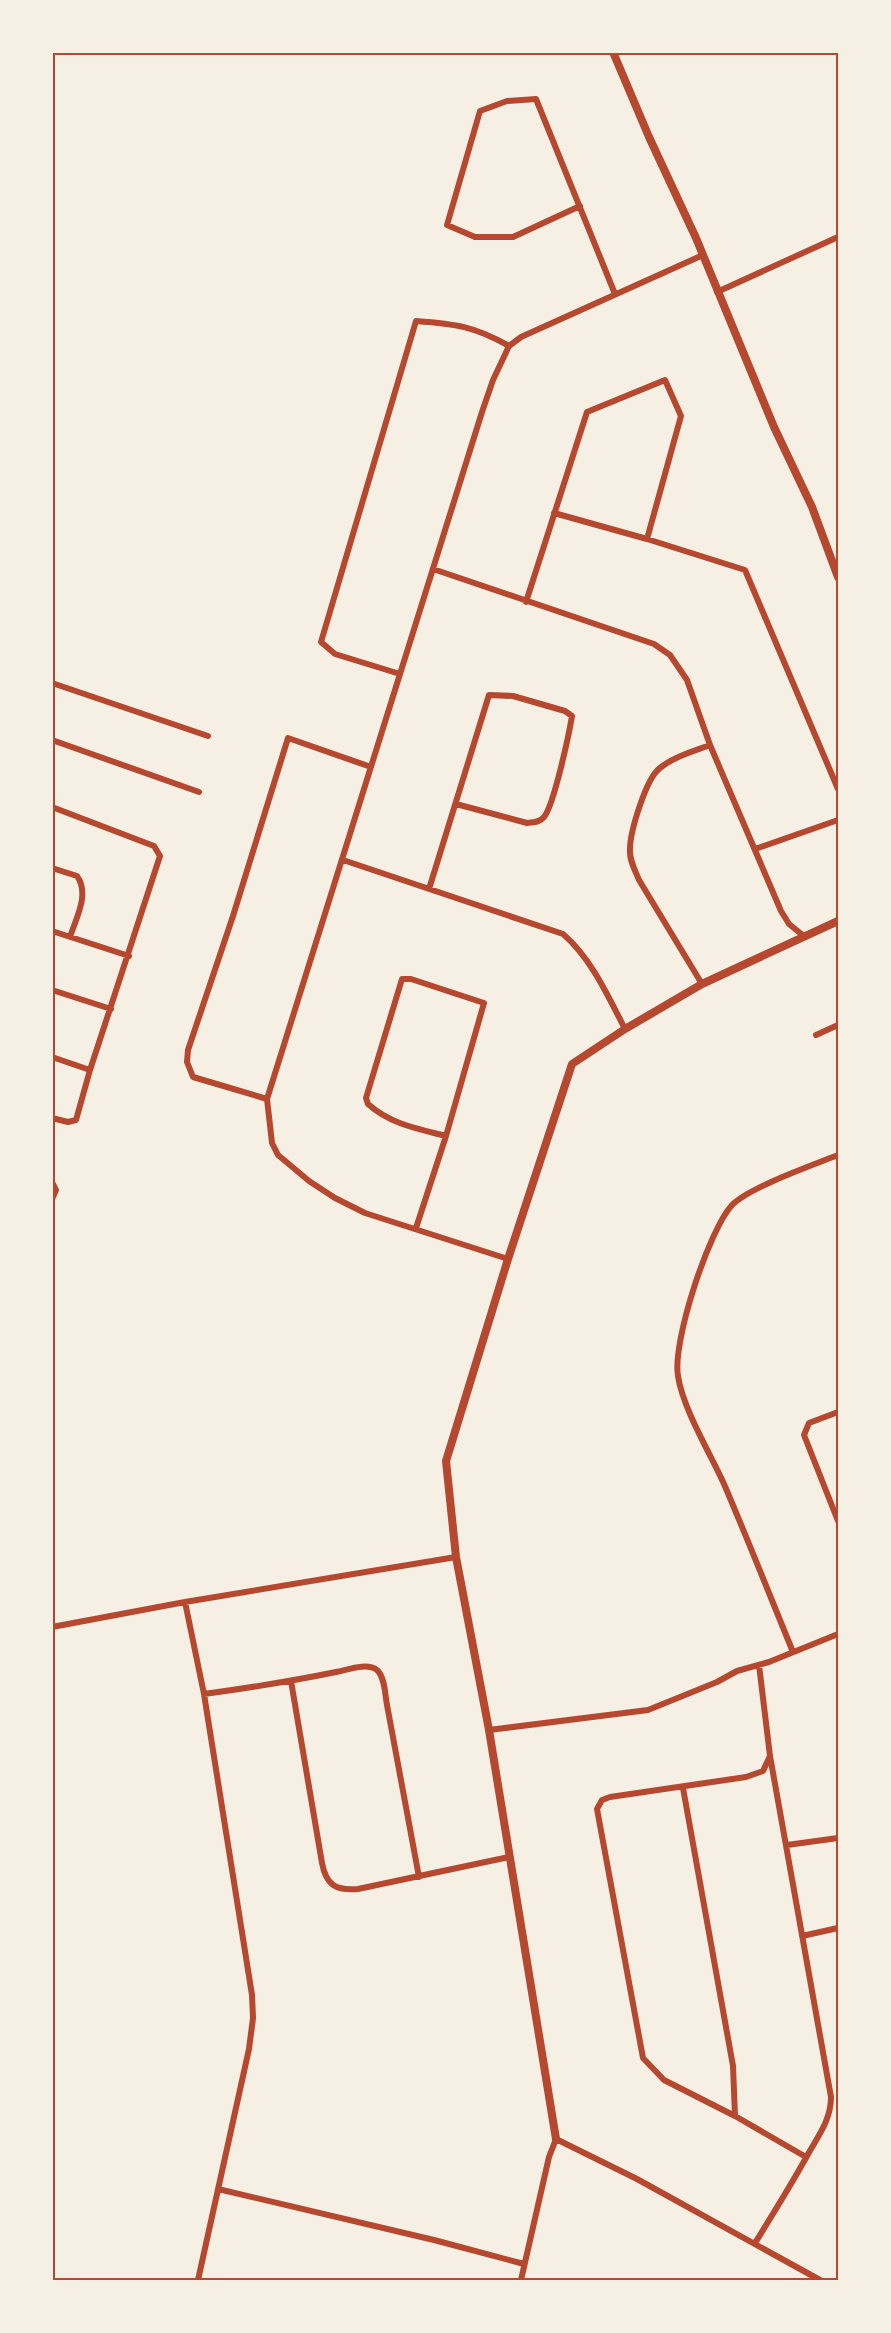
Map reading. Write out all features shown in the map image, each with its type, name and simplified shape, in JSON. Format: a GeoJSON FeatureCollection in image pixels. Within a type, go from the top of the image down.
{"type":"FeatureCollection","features":[{"type":"Feature","properties":{"kind":"street"},"geometry":{"type":"LineString","coordinates":[[614,52],[649,137],[703,255],[774,427],[812,507],[838,577]]}},
{"type":"Feature","properties":{"kind":"street"},"geometry":{"type":"LineString","coordinates":[[580,206],[513,237],[475,237],[447,225],[480,111],[507,101],[536,99],[580,206],[615,294]]}},
{"type":"Feature","properties":{"kind":"street"},"geometry":{"type":"LineString","coordinates":[[717,292],[838,237]]}},
{"type":"Feature","properties":{"kind":"street"},"geometry":{"type":"LineString","coordinates":[[508,1259],[365,1213],[335,1198],[292,1169],[278,1155],[272,1143],[267,1099],[493,380],[509,346],[521,338],[703,255]]}},
{"type":"Feature","properties":{"kind":"street"},"geometry":{"type":"LineString","coordinates":[[400,674],[335,654],[321,642],[416,321],[457,324],[490,335],[509,346]]}},
{"type":"Feature","properties":{"kind":"street"},"geometry":{"type":"LineString","coordinates":[[526,602],[587,412],[664,380],[681,416],[647,539]]}},
{"type":"Feature","properties":{"kind":"street"},"geometry":{"type":"LineString","coordinates":[[554,513],[745,570],[838,789]]}},
{"type":"Feature","properties":{"kind":"street"},"geometry":{"type":"LineString","coordinates":[[433,569],[654,644],[670,655],[687,680],[710,745],[781,911],[789,924],[805,937]]}},
{"type":"Feature","properties":{"kind":"street"},"geometry":{"type":"LineString","coordinates":[[52,683],[208,736]]}},
{"type":"Feature","properties":{"kind":"street"},"geometry":{"type":"LineString","coordinates":[[429,889],[489,695],[513,696],[565,711],[572,716],[552,799],[544,817],[538,822],[527,823],[456,804]]}},
{"type":"Feature","properties":{"kind":"street"},"geometry":{"type":"LineString","coordinates":[[267,1099],[193,1077],[187,1062],[188,1050],[233,916],[288,738],[371,767]]}},
{"type":"Feature","properties":{"kind":"street"},"geometry":{"type":"LineString","coordinates":[[52,740],[199,792]]}},
{"type":"Feature","properties":{"kind":"street"},"geometry":{"type":"LineString","coordinates":[[702,984],[639,880],[629,850],[645,792],[656,771],[667,763],[710,745]]}},
{"type":"Feature","properties":{"kind":"street"},"geometry":{"type":"LineString","coordinates":[[52,807],[154,846],[160,856],[90,1070],[76,1120],[68,1122],[52,1118]]}},
{"type":"Feature","properties":{"kind":"street"},"geometry":{"type":"LineString","coordinates":[[755,849],[838,820]]}},
{"type":"Feature","properties":{"kind":"street"},"geometry":{"type":"LineString","coordinates":[[342,860],[562,934],[572,942],[589,966],[625,1029]]}},
{"type":"Feature","properties":{"kind":"street"},"geometry":{"type":"LineString","coordinates":[[52,868],[77,876],[82,887],[81,903],[70,937]]}},
{"type":"Feature","properties":{"kind":"street"},"geometry":{"type":"LineString","coordinates":[[521,2280],[549,2157],[556,2139],[489,1730],[456,1557],[446,1461],[508,1259],[572,1064],[625,1029],[702,984],[838,921]]}},
{"type":"Feature","properties":{"kind":"street"},"geometry":{"type":"LineString","coordinates":[[52,931],[129,956]]}},
{"type":"Feature","properties":{"kind":"street"},"geometry":{"type":"LineString","coordinates":[[416,1228],[446,1136],[484,1003],[411,979],[402,979],[366,1098],[368,1104],[384,1117],[446,1136]]}},
{"type":"Feature","properties":{"kind":"street"},"geometry":{"type":"LineString","coordinates":[[52,990],[111,1009]]}},
{"type":"Feature","properties":{"kind":"street"},"geometry":{"type":"LineString","coordinates":[[816,1035],[838,1025]]}},
{"type":"Feature","properties":{"kind":"street"},"geometry":{"type":"LineString","coordinates":[[52,1057],[90,1070]]}},
{"type":"Feature","properties":{"kind":"street"},"geometry":{"type":"LineString","coordinates":[[793,1652],[733,1505],[682,1390],[677,1364],[682,1330],[692,1298],[713,1238],[732,1205],[743,1197],[797,1171],[838,1155]]}},
{"type":"Feature","properties":{"kind":"street"},"geometry":{"type":"LineString","coordinates":[[52,1182],[56,1190],[52,1199]]}},
{"type":"Feature","properties":{"kind":"street"},"geometry":{"type":"LineString","coordinates":[[838,1412],[809,1423],[804,1435],[838,1521]]}},
{"type":"Feature","properties":{"kind":"street"},"geometry":{"type":"LineString","coordinates":[[52,1627],[185,1602],[456,1557]]}},
{"type":"Feature","properties":{"kind":"street"},"geometry":{"type":"LineString","coordinates":[[185,1602],[204,1694],[252,1995],[253,2018],[249,2049],[198,2280]]}},
{"type":"Feature","properties":{"kind":"street"},"geometry":{"type":"LineString","coordinates":[[489,1730],[648,1710],[717,1682],[737,1671],[759,1665],[838,1634]]}},
{"type":"Feature","properties":{"kind":"street"},"geometry":{"type":"LineString","coordinates":[[755,2244],[827,2121],[831,2109],[831,2097],[770,1756],[759,1665]]}},
{"type":"Feature","properties":{"kind":"street"},"geometry":{"type":"LineString","coordinates":[[204,1694],[291,1682],[362,1667],[374,1668],[378,1671],[387,1705],[419,1877]]}},
{"type":"Feature","properties":{"kind":"street"},"geometry":{"type":"LineString","coordinates":[[291,1682],[322,1863],[327,1879],[336,1889],[347,1890],[419,1877],[509,1857]]}},
{"type":"Feature","properties":{"kind":"street"},"geometry":{"type":"LineString","coordinates":[[770,1756],[763,1771],[755,1774],[683,1788],[610,1797],[602,1800],[597,1809],[643,2058],[664,2080],[735,2116],[806,2157]]}},
{"type":"Feature","properties":{"kind":"street"},"geometry":{"type":"LineString","coordinates":[[683,1788],[733,2066],[735,2116]]}},
{"type":"Feature","properties":{"kind":"street"},"geometry":{"type":"LineString","coordinates":[[787,1845],[838,1838]]}},
{"type":"Feature","properties":{"kind":"street"},"geometry":{"type":"LineString","coordinates":[[802,1936],[838,1928]]}},
{"type":"Feature","properties":{"kind":"street"},"geometry":{"type":"LineString","coordinates":[[556,2139],[637,2179],[820,2280]]}},
{"type":"Feature","properties":{"kind":"street"},"geometry":{"type":"LineString","coordinates":[[218,2189],[434,2240],[524,2264]]}}]}
